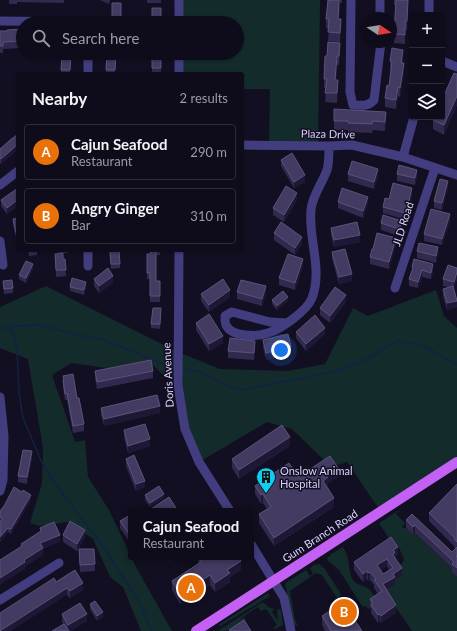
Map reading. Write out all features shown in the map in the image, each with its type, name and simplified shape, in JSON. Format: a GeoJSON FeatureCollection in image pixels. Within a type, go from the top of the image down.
{"type":"FeatureCollection","features":[{"type":"Feature","properties":{"kind":"main road","name":"Gum Branch Road"},"geometry":{"type":"LineString","coordinates":[[196,631],[457,462]]}},
{"type":"Feature","properties":{"kind":"street"},"geometry":{"type":"LineString","coordinates":[[179,0],[179,16]]}},
{"type":"Feature","properties":{"kind":"street"},"geometry":{"type":"LineString","coordinates":[[351,0],[350,92],[353,105],[365,106],[374,100],[380,48]]}},
{"type":"Feature","properties":{"kind":"street"},"geometry":{"type":"LineString","coordinates":[[380,0],[380,12]]}},
{"type":"Feature","properties":{"kind":"street"},"geometry":{"type":"LineString","coordinates":[[429,0],[429,12]]}},
{"type":"Feature","properties":{"kind":"street"},"geometry":{"type":"LineString","coordinates":[[0,21],[16,21]]}},
{"type":"Feature","properties":{"kind":"street"},"geometry":{"type":"LineString","coordinates":[[88,60],[88,72]]}},
{"type":"Feature","properties":{"kind":"street"},"geometry":{"type":"LineString","coordinates":[[179,72],[180,60]]}},
{"type":"Feature","properties":{"kind":"street"},"geometry":{"type":"LineString","coordinates":[[445,62],[457,67]]}},
{"type":"Feature","properties":{"kind":"street"},"geometry":{"type":"LineString","coordinates":[[403,157],[413,120]]}},
{"type":"Feature","properties":{"kind":"street","name":"Plaza Drive"},"geometry":{"type":"LineString","coordinates":[[244,145],[352,145],[403,157],[457,175]]}},
{"type":"Feature","properties":{"kind":"street"},"geometry":{"type":"LineString","coordinates":[[287,323],[270,322],[238,312],[232,312],[225,316],[226,325],[230,330],[238,335],[267,334],[287,323],[312,300],[316,284],[317,270],[310,222],[311,209],[313,199],[328,169],[329,146]]}},
{"type":"Feature","properties":{"kind":"street","name":"JLD Road"},"geometry":{"type":"LineString","coordinates":[[395,288],[435,168]]}},
{"type":"Feature","properties":{"kind":"street"},"geometry":{"type":"LineString","coordinates":[[0,185],[16,173]]}},
{"type":"Feature","properties":{"kind":"street"},"geometry":{"type":"LineString","coordinates":[[0,241],[3,265]]}},
{"type":"Feature","properties":{"kind":"street"},"geometry":{"type":"LineString","coordinates":[[88,252],[88,266]]}},
{"type":"Feature","properties":{"kind":"street","name":"Doris Avenue"},"geometry":{"type":"LineString","coordinates":[[178,252],[178,385],[185,429],[199,462],[228,508]]}},
{"type":"Feature","properties":{"kind":"street"},"geometry":{"type":"LineString","coordinates":[[0,397],[4,436],[3,480],[0,491]]}},
{"type":"Feature","properties":{"kind":"street"},"geometry":{"type":"LineString","coordinates":[[254,549],[284,598],[291,631]]}},
{"type":"Feature","properties":{"kind":"street"},"geometry":{"type":"LineString","coordinates":[[0,600],[59,563]]}},
{"type":"Feature","properties":{"kind":"green space"},"geometry":{"type":"Polygon","coordinates":[[[179,0],[320,0],[318,146],[269,145],[270,89],[244,89],[244,72],[179,72],[179,60],[244,60],[244,16],[179,16],[179,0]]]}},
{"type":"Feature","properties":{"kind":"green space"},"geometry":{"type":"Polygon","coordinates":[[[46,286],[178,352],[220,369],[288,371],[325,364],[353,308],[368,316],[436,290],[444,316],[457,328],[457,469],[452,465],[381,512],[347,462],[338,465],[326,462],[292,429],[267,422],[199,462],[185,429],[178,375],[162,374],[153,365],[114,369],[71,363],[52,375],[75,442],[85,440],[88,477],[109,510],[128,550],[128,560],[133,560],[172,631],[141,631],[123,587],[110,577],[93,539],[68,522],[40,526],[30,523],[42,483],[43,448],[28,359],[0,348],[0,307],[46,286]]]}},
{"type":"Feature","properties":{"kind":"green space"},"geometry":{"type":"Polygon","coordinates":[[[398,511],[400,511],[396,513],[397,515],[406,524],[404,524],[402,528],[406,528],[413,535],[415,533],[454,570],[452,572],[457,577],[457,631],[412,631],[390,599],[368,609],[366,606],[362,606],[339,570],[328,561],[327,557],[343,547],[347,556],[353,580],[369,589],[375,597],[395,585],[390,577],[396,566],[402,564],[404,559],[399,548],[388,537],[379,523],[398,511]]]}},
{"type":"Feature","properties":{"kind":"green space"},"geometry":{"type":"Polygon","coordinates":[[[318,563],[324,568],[341,594],[337,598],[322,575],[316,573],[290,591],[295,620],[298,626],[294,625],[285,585],[287,582],[306,570],[310,576],[313,574],[310,568],[315,564],[318,565],[318,563]]]}},
{"type":"Feature","properties":{"kind":"green space"},"geometry":{"type":"Polygon","coordinates":[[[268,593],[270,596],[219,627],[220,624],[268,593]]]}},
{"type":"Feature","properties":{"kind":"green space"},"geometry":{"type":"Polygon","coordinates":[[[263,602],[268,607],[274,609],[272,612],[278,621],[277,609],[281,610],[283,625],[275,629],[273,628],[277,625],[266,609],[261,611],[258,607],[241,618],[244,617],[246,621],[240,626],[234,629],[219,630],[263,602]]]}},
{"type":"Feature","properties":{"kind":"building"},"geometry":{"type":"Polygon","coordinates":[[[328,0],[339,0],[338,19],[341,19],[340,33],[328,32],[329,19],[326,19],[328,0]]]}},
{"type":"Feature","properties":{"kind":"building"},"geometry":{"type":"Polygon","coordinates":[[[396,0],[408,0],[405,35],[397,34],[397,12],[395,12],[396,0]]]}},
{"type":"Feature","properties":{"kind":"building"},"geometry":{"type":"Polygon","coordinates":[[[112,3],[121,3],[121,16],[112,16],[112,3]]]}},
{"type":"Feature","properties":{"kind":"building"},"geometry":{"type":"Polygon","coordinates":[[[152,8],[161,8],[161,16],[152,16],[152,8]]]}},
{"type":"Feature","properties":{"kind":"building"},"geometry":{"type":"Polygon","coordinates":[[[16,29],[16,41],[3,42],[3,46],[0,46],[0,31],[16,29]]]}},
{"type":"Feature","properties":{"kind":"building"},"geometry":{"type":"Polygon","coordinates":[[[328,42],[340,43],[339,56],[337,56],[335,80],[338,80],[337,93],[325,93],[327,79],[324,79],[325,56],[327,56],[328,42]]]}},
{"type":"Feature","properties":{"kind":"building"},"geometry":{"type":"Polygon","coordinates":[[[392,48],[403,50],[401,63],[404,63],[400,88],[398,87],[396,100],[385,98],[387,85],[389,86],[392,62],[390,61],[392,48]]]}},
{"type":"Feature","properties":{"kind":"building"},"geometry":{"type":"Polygon","coordinates":[[[62,60],[71,60],[70,70],[61,70],[62,60]]]}},
{"type":"Feature","properties":{"kind":"building"},"geometry":{"type":"Polygon","coordinates":[[[107,60],[116,60],[115,70],[106,70],[107,60]]]}},
{"type":"Feature","properties":{"kind":"building"},"geometry":{"type":"Polygon","coordinates":[[[152,60],[161,60],[161,68],[152,68],[152,60]]]}},
{"type":"Feature","properties":{"kind":"building"},"geometry":{"type":"Polygon","coordinates":[[[454,73],[457,74],[457,96],[444,125],[433,120],[445,120],[445,93],[454,73]]]}},
{"type":"Feature","properties":{"kind":"building"},"geometry":{"type":"Polygon","coordinates":[[[334,109],[386,112],[385,122],[373,121],[372,124],[334,121],[334,109]]]}},
{"type":"Feature","properties":{"kind":"building"},"geometry":{"type":"Polygon","coordinates":[[[16,136],[16,146],[1,159],[0,149],[16,136]]]}},
{"type":"Feature","properties":{"kind":"building"},"geometry":{"type":"Polygon","coordinates":[[[292,153],[305,175],[294,182],[281,160],[292,153]]]}},
{"type":"Feature","properties":{"kind":"building"},"geometry":{"type":"Polygon","coordinates":[[[352,161],[378,169],[374,182],[348,174],[352,161]]]}},
{"type":"Feature","properties":{"kind":"building"},"geometry":{"type":"Polygon","coordinates":[[[399,165],[417,170],[415,178],[397,174],[399,165]]]}},
{"type":"Feature","properties":{"kind":"building"},"geometry":{"type":"Polygon","coordinates":[[[440,179],[448,181],[442,203],[434,201],[440,179]]]}},
{"type":"Feature","properties":{"kind":"building"},"geometry":{"type":"Polygon","coordinates":[[[393,183],[412,188],[406,213],[383,207],[385,198],[389,199],[393,183]]]}},
{"type":"Feature","properties":{"kind":"building"},"geometry":{"type":"Polygon","coordinates":[[[286,186],[297,193],[284,215],[273,208],[286,186]]]}},
{"type":"Feature","properties":{"kind":"building"},"geometry":{"type":"Polygon","coordinates":[[[342,188],[368,197],[363,211],[338,202],[342,188]]]}},
{"type":"Feature","properties":{"kind":"building"},"geometry":{"type":"Polygon","coordinates":[[[16,189],[16,201],[7,208],[1,200],[16,189]]]}},
{"type":"Feature","properties":{"kind":"building"},"geometry":{"type":"Polygon","coordinates":[[[431,209],[450,214],[442,239],[424,234],[431,209]]]}},
{"type":"Feature","properties":{"kind":"building"},"geometry":{"type":"Polygon","coordinates":[[[383,215],[402,221],[399,229],[381,223],[383,215]]]}},
{"type":"Feature","properties":{"kind":"building"},"geometry":{"type":"Polygon","coordinates":[[[16,218],[16,233],[13,219],[16,218]]]}},
{"type":"Feature","properties":{"kind":"building"},"geometry":{"type":"Polygon","coordinates":[[[281,222],[302,237],[295,248],[274,233],[281,222]]]}},
{"type":"Feature","properties":{"kind":"building"},"geometry":{"type":"Polygon","coordinates":[[[357,222],[360,235],[334,240],[331,228],[357,222]]]}},
{"type":"Feature","properties":{"kind":"building"},"geometry":{"type":"Polygon","coordinates":[[[377,233],[396,238],[389,262],[370,257],[377,233]]]}},
{"type":"Feature","properties":{"kind":"building"},"geometry":{"type":"Polygon","coordinates":[[[419,243],[438,247],[436,256],[417,251],[419,243]]]}},
{"type":"Feature","properties":{"kind":"building"},"geometry":{"type":"Polygon","coordinates":[[[345,249],[352,274],[339,277],[332,252],[345,249]]]}},
{"type":"Feature","properties":{"kind":"building"},"geometry":{"type":"Polygon","coordinates":[[[110,252],[119,252],[120,264],[111,264],[110,252]]]}},
{"type":"Feature","properties":{"kind":"building"},"geometry":{"type":"Polygon","coordinates":[[[150,252],[156,252],[156,281],[160,281],[160,296],[150,296],[150,273],[147,273],[147,254],[150,254],[150,252]]]}},
{"type":"Feature","properties":{"kind":"building"},"geometry":{"type":"Polygon","coordinates":[[[63,253],[66,270],[56,270],[55,254],[63,253]]]}},
{"type":"Feature","properties":{"kind":"building"},"geometry":{"type":"Polygon","coordinates":[[[288,254],[303,259],[295,283],[279,278],[288,254]]]}},
{"type":"Feature","properties":{"kind":"building"},"geometry":{"type":"Polygon","coordinates":[[[414,259],[433,264],[431,273],[422,270],[418,282],[409,279],[413,268],[414,259]]]}},
{"type":"Feature","properties":{"kind":"building"},"geometry":{"type":"Polygon","coordinates":[[[26,261],[33,264],[26,278],[19,275],[26,261]]]}},
{"type":"Feature","properties":{"kind":"building"},"geometry":{"type":"Polygon","coordinates":[[[448,265],[457,268],[454,282],[443,279],[448,265]]]}},
{"type":"Feature","properties":{"kind":"building"},"geometry":{"type":"Polygon","coordinates":[[[108,268],[113,276],[99,286],[94,279],[108,268]]]}},
{"type":"Feature","properties":{"kind":"building"},"geometry":{"type":"Polygon","coordinates":[[[72,278],[86,282],[84,290],[70,287],[72,278]]]}},
{"type":"Feature","properties":{"kind":"building"},"geometry":{"type":"Polygon","coordinates":[[[223,279],[230,290],[209,305],[201,294],[223,279]]]}},
{"type":"Feature","properties":{"kind":"building"},"geometry":{"type":"Polygon","coordinates":[[[12,280],[13,288],[4,289],[3,281],[12,280]]]}},
{"type":"Feature","properties":{"kind":"building"},"geometry":{"type":"Polygon","coordinates":[[[241,280],[266,286],[262,299],[237,292],[241,280]]]}},
{"type":"Feature","properties":{"kind":"building"},"geometry":{"type":"Polygon","coordinates":[[[453,286],[457,301],[447,303],[443,289],[453,286]]]}},
{"type":"Feature","properties":{"kind":"building"},"geometry":{"type":"Polygon","coordinates":[[[335,287],[346,295],[330,316],[320,308],[335,287]]]}},
{"type":"Feature","properties":{"kind":"building"},"geometry":{"type":"Polygon","coordinates":[[[283,291],[288,297],[277,306],[272,300],[283,291]]]}},
{"type":"Feature","properties":{"kind":"building"},"geometry":{"type":"Polygon","coordinates":[[[153,308],[161,308],[160,324],[151,324],[153,308]]]}},
{"type":"Feature","properties":{"kind":"building"},"geometry":{"type":"Polygon","coordinates":[[[209,314],[223,336],[209,344],[196,323],[209,314]]]}},
{"type":"Feature","properties":{"kind":"building"},"geometry":{"type":"Polygon","coordinates":[[[315,315],[325,328],[306,344],[296,332],[315,315]]]}},
{"type":"Feature","properties":{"kind":"building"},"geometry":{"type":"Polygon","coordinates":[[[288,334],[291,347],[266,353],[263,340],[288,334]]]}},
{"type":"Feature","properties":{"kind":"building"},"geometry":{"type":"Polygon","coordinates":[[[230,338],[255,341],[254,353],[228,351],[230,338]]]}},
{"type":"Feature","properties":{"kind":"building"},"geometry":{"type":"Polygon","coordinates":[[[151,360],[153,371],[97,382],[95,371],[151,360]]]}},
{"type":"Feature","properties":{"kind":"building"},"geometry":{"type":"Polygon","coordinates":[[[73,374],[77,398],[79,398],[84,424],[73,426],[67,393],[65,394],[63,376],[73,374]]]}},
{"type":"Feature","properties":{"kind":"building"},"geometry":{"type":"Polygon","coordinates":[[[157,395],[160,406],[104,419],[101,408],[157,395]]]}},
{"type":"Feature","properties":{"kind":"building"},"geometry":{"type":"Polygon","coordinates":[[[145,424],[150,439],[128,446],[124,430],[145,424]]]}},
{"type":"Feature","properties":{"kind":"building"},"geometry":{"type":"Polygon","coordinates":[[[282,425],[290,437],[239,470],[232,459],[282,425]]]}},
{"type":"Feature","properties":{"kind":"building"},"geometry":{"type":"Polygon","coordinates":[[[23,450],[32,451],[27,477],[18,476],[23,450]]]}},
{"type":"Feature","properties":{"kind":"building"},"geometry":{"type":"Polygon","coordinates":[[[134,455],[145,481],[136,484],[126,459],[134,455]]]}},
{"type":"Feature","properties":{"kind":"building"},"geometry":{"type":"Polygon","coordinates":[[[330,456],[338,468],[327,475],[328,477],[323,481],[334,498],[274,538],[259,514],[271,507],[263,494],[261,495],[255,486],[289,463],[298,477],[330,456]]]}},
{"type":"Feature","properties":{"kind":"building"},"geometry":{"type":"Polygon","coordinates":[[[457,484],[457,542],[454,539],[455,538],[429,513],[457,484]]]}},
{"type":"Feature","properties":{"kind":"building"},"geometry":{"type":"Polygon","coordinates":[[[159,486],[164,494],[150,503],[145,495],[159,486]]]}},
{"type":"Feature","properties":{"kind":"building"},"geometry":{"type":"Polygon","coordinates":[[[14,487],[31,495],[11,529],[8,528],[0,537],[0,522],[3,519],[0,517],[0,511],[14,487]]]}},
{"type":"Feature","properties":{"kind":"building"},"geometry":{"type":"Polygon","coordinates":[[[169,497],[176,508],[152,508],[169,497]]]}},
{"type":"Feature","properties":{"kind":"building"},"geometry":{"type":"Polygon","coordinates":[[[412,514],[452,552],[457,547],[457,568],[452,564],[454,562],[415,525],[413,527],[406,520],[412,514]]]}},
{"type":"Feature","properties":{"kind":"building"},"geometry":{"type":"Polygon","coordinates":[[[128,516],[128,533],[120,521],[128,516]]]}},
{"type":"Feature","properties":{"kind":"building"},"geometry":{"type":"Polygon","coordinates":[[[70,521],[85,530],[77,544],[63,535],[70,521]]]}},
{"type":"Feature","properties":{"kind":"building"},"geometry":{"type":"Polygon","coordinates":[[[54,522],[60,535],[40,543],[43,548],[0,578],[0,560],[22,546],[21,544],[41,531],[40,528],[54,522]]]}},
{"type":"Feature","properties":{"kind":"building"},"geometry":{"type":"Polygon","coordinates":[[[391,537],[398,547],[393,550],[395,552],[393,555],[402,568],[393,574],[395,577],[383,584],[396,605],[381,616],[380,614],[378,615],[371,605],[373,604],[370,599],[382,591],[374,580],[376,579],[370,572],[368,573],[367,571],[363,574],[354,562],[391,537]],[[387,559],[377,565],[383,574],[393,568],[387,559]]]}},
{"type":"Feature","properties":{"kind":"building"},"geometry":{"type":"Polygon","coordinates":[[[79,549],[94,549],[95,564],[80,565],[79,549]]]}},
{"type":"Feature","properties":{"kind":"building"},"geometry":{"type":"Polygon","coordinates":[[[200,560],[241,561],[227,570],[230,573],[215,583],[210,575],[180,595],[172,581],[201,562],[200,560]]]}},
{"type":"Feature","properties":{"kind":"building"},"geometry":{"type":"Polygon","coordinates":[[[75,570],[83,583],[70,591],[67,588],[0,631],[0,613],[54,578],[56,582],[75,570]]]}},
{"type":"Feature","properties":{"kind":"building"},"geometry":{"type":"Polygon","coordinates":[[[95,601],[103,612],[97,616],[90,604],[95,601]]]}},
{"type":"Feature","properties":{"kind":"building"},"geometry":{"type":"Polygon","coordinates":[[[343,602],[362,631],[331,631],[322,616],[343,602]]]}},
{"type":"Feature","properties":{"kind":"building"},"geometry":{"type":"Polygon","coordinates":[[[80,603],[87,614],[68,625],[62,614],[80,603]]]}},
{"type":"Feature","properties":{"kind":"building"},"geometry":{"type":"Polygon","coordinates":[[[244,620],[251,631],[229,630],[244,620]]]}},
{"type":"Feature","properties":{"kind":"building"},"geometry":{"type":"Polygon","coordinates":[[[64,624],[69,631],[52,631],[64,624]]]}},
{"type":"Feature","properties":{"kind":"waterway"},"geometry":{"type":"LineString","coordinates":[[0,329],[14,326],[41,325],[74,334],[105,340],[169,367]]}},
{"type":"Feature","properties":{"kind":"waterway"},"geometry":{"type":"LineString","coordinates":[[8,327],[14,335],[17,348],[19,393],[23,418],[42,463],[56,485],[102,545],[140,603],[151,631]]}},
{"type":"Feature","properties":{"kind":"waterway"},"geometry":{"type":"LineString","coordinates":[[185,368],[199,372],[232,388],[244,390],[342,369],[367,359],[397,341],[421,345],[457,364]]}},
{"type":"Feature","properties":{"kind":"place","name":"Onslow Animal Hospital"},"geometry":{"type":"Point","coordinates":[266,494]}},
{"type":"Feature","properties":{"kind":"place","name":"Cajun Seafood"},"geometry":{"type":"Point","coordinates":[191,588]}},
{"type":"Feature","properties":{"kind":"place","name":"Angry Ginger"},"geometry":{"type":"Point","coordinates":[344,612]}}]}
